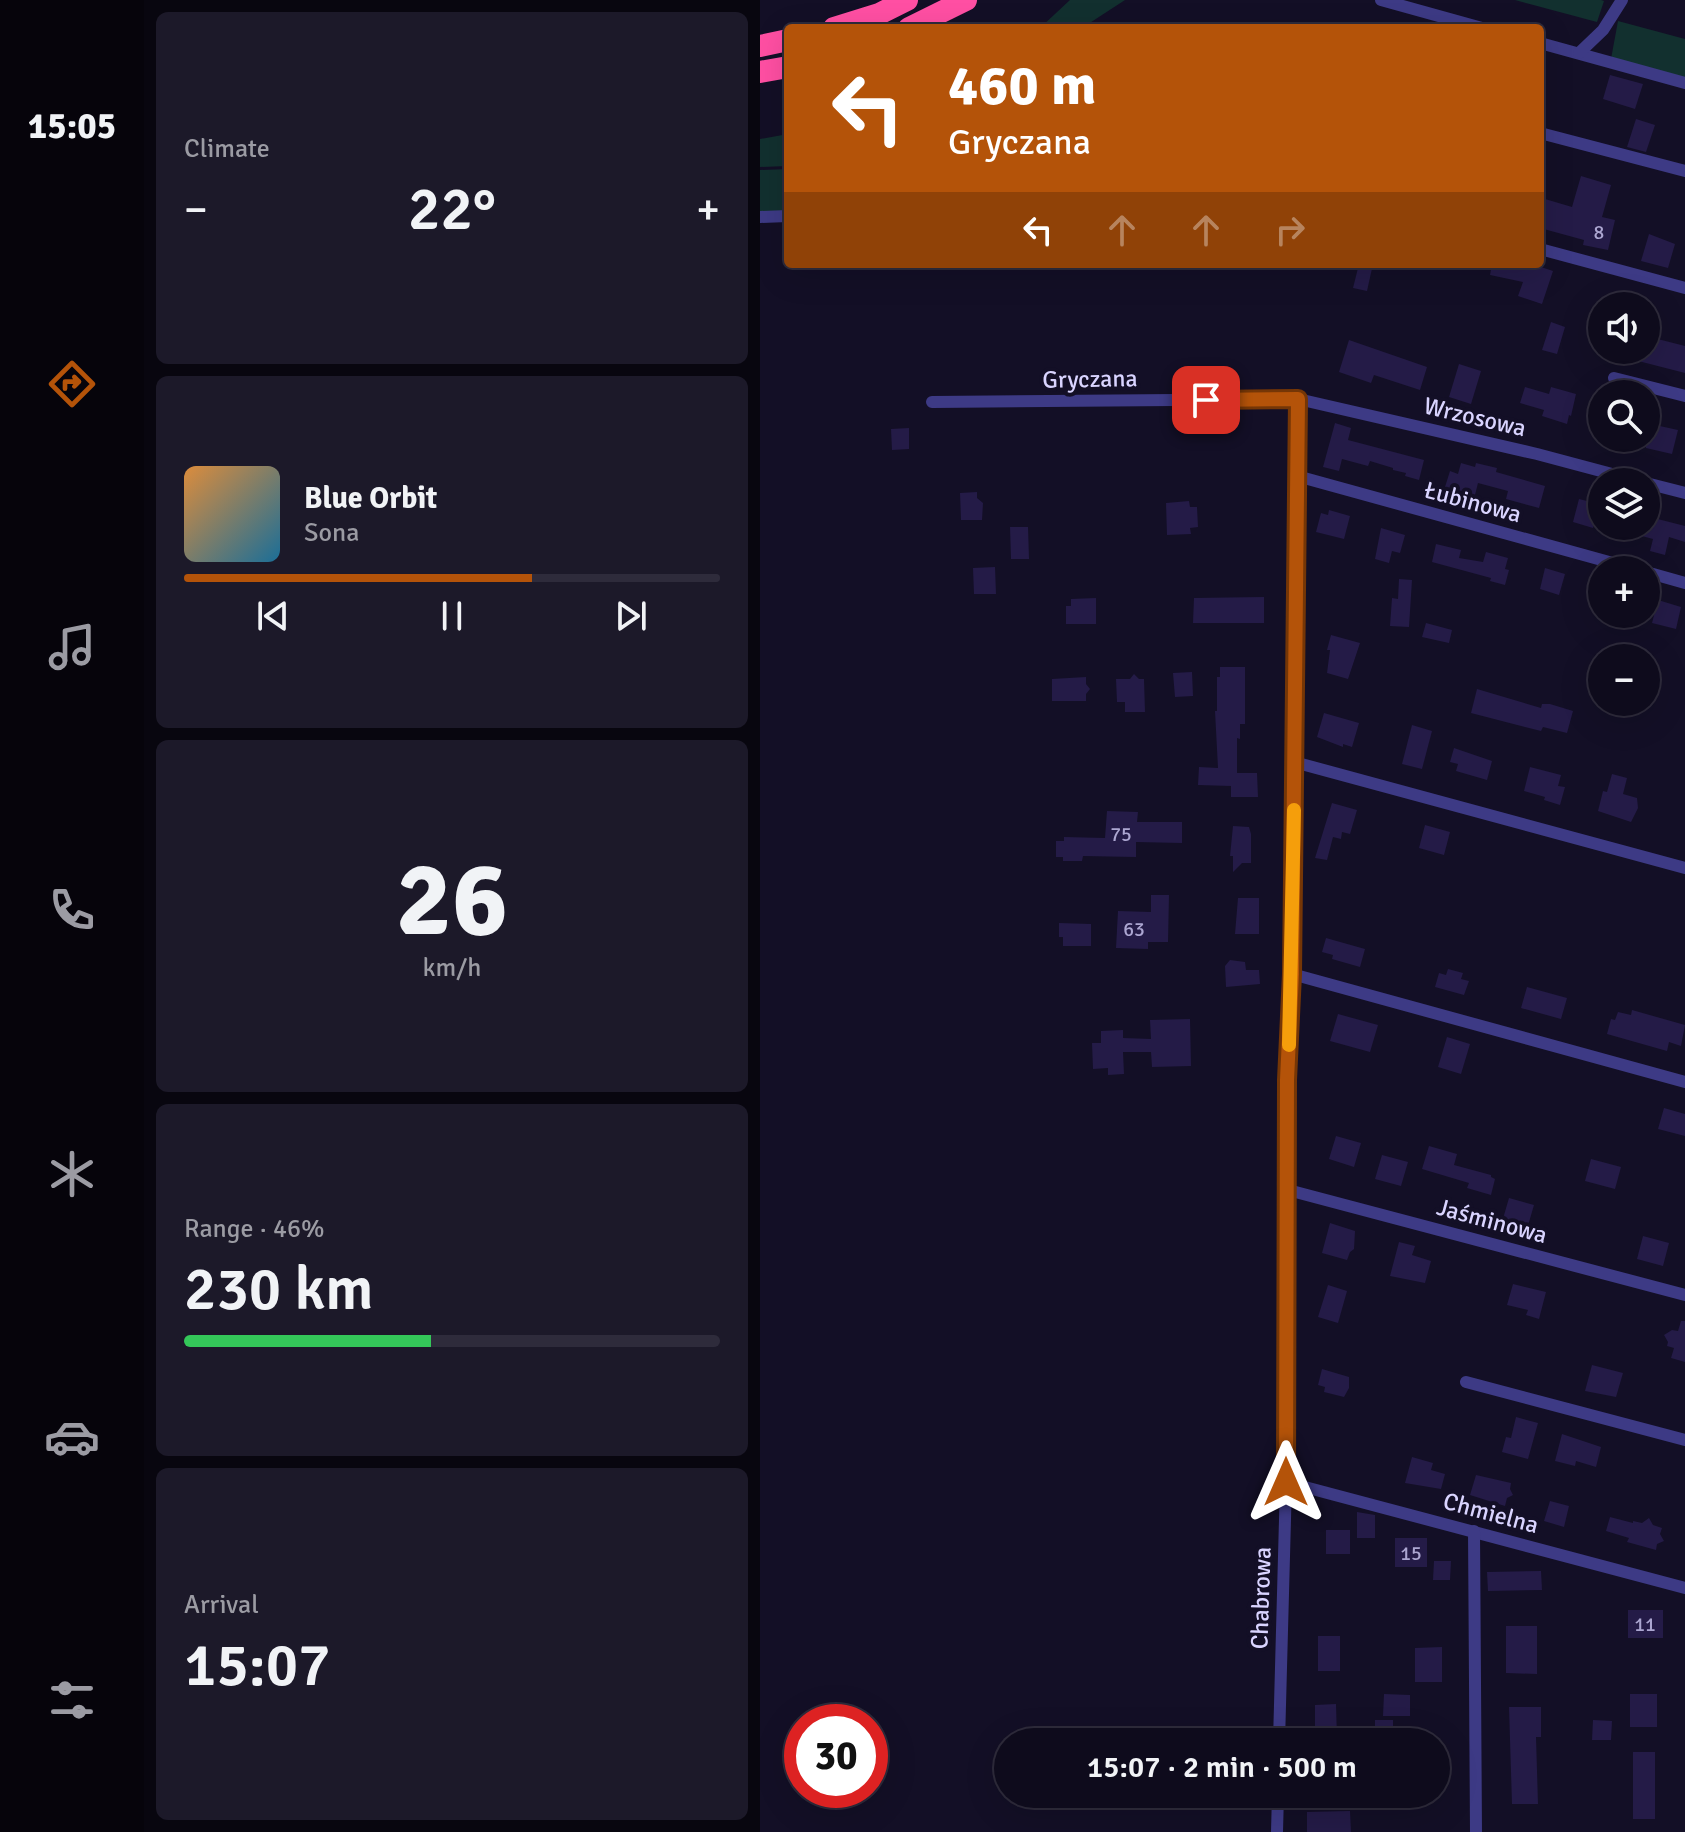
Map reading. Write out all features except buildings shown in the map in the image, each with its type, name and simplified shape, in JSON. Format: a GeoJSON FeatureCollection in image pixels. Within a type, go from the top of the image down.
{"type":"FeatureCollection","features":[{"type":"Feature","properties":{"kind":"highway"},"geometry":{"type":"LineString","coordinates":[[847,24],[879,14],[907,0]]}},
{"type":"Feature","properties":{"kind":"highway"},"geometry":{"type":"LineString","coordinates":[[917,24],[966,0]]}},
{"type":"Feature","properties":{"kind":"highway"},"geometry":{"type":"LineString","coordinates":[[760,46],[784,41]]}},
{"type":"Feature","properties":{"kind":"highway"},"geometry":{"type":"LineString","coordinates":[[760,72],[784,68]]}},
{"type":"Feature","properties":{"kind":"street"},"geometry":{"type":"LineString","coordinates":[[1381,0],[1468,24]]}},
{"type":"Feature","properties":{"kind":"street"},"geometry":{"type":"LineString","coordinates":[[1579,53],[1603,30],[1622,0]]}},
{"type":"Feature","properties":{"kind":"street"},"geometry":{"type":"LineString","coordinates":[[1544,44],[1685,83]]}},
{"type":"Feature","properties":{"kind":"street"},"geometry":{"type":"LineString","coordinates":[[1544,134],[1685,171]]}},
{"type":"Feature","properties":{"kind":"street"},"geometry":{"type":"LineString","coordinates":[[760,217],[784,216]]}},
{"type":"Feature","properties":{"kind":"street"},"geometry":{"type":"LineString","coordinates":[[1544,250],[1685,288]]}},
{"type":"Feature","properties":{"kind":"street"},"geometry":{"type":"LineString","coordinates":[[1614,378],[1685,396]]}},
{"type":"Feature","properties":{"kind":"street","name":"Gryczana"},"geometry":{"type":"LineString","coordinates":[[932,402],[1298,399]]}},
{"type":"Feature","properties":{"kind":"street","name":"Chabrowa"},"geometry":{"type":"LineString","coordinates":[[1279,1728],[1286,1482],[1287,1080],[1292,974],[1298,399]]}},
{"type":"Feature","properties":{"kind":"street","name":"Wrzosowa"},"geometry":{"type":"LineString","coordinates":[[1298,399],[1590,468]]}},
{"type":"Feature","properties":{"kind":"street","name":"Łubinowa"},"geometry":{"type":"LineString","coordinates":[[1297,476],[1588,556]]}},
{"type":"Feature","properties":{"kind":"street","name":"Wrzosowa"},"geometry":{"type":"LineString","coordinates":[[1660,486],[1685,493]]}},
{"type":"Feature","properties":{"kind":"street"},"geometry":{"type":"LineString","coordinates":[[1660,576],[1685,583]]}},
{"type":"Feature","properties":{"kind":"street"},"geometry":{"type":"LineString","coordinates":[[1294,762],[1685,868]]}},
{"type":"Feature","properties":{"kind":"street"},"geometry":{"type":"LineString","coordinates":[[1292,974],[1685,1082]]}},
{"type":"Feature","properties":{"kind":"street","name":"Jaśminowa"},"geometry":{"type":"LineString","coordinates":[[1288,1190],[1685,1295]]}},
{"type":"Feature","properties":{"kind":"street"},"geometry":{"type":"LineString","coordinates":[[1466,1382],[1685,1440]]}},
{"type":"Feature","properties":{"kind":"street","name":"Chmielna"},"geometry":{"type":"LineString","coordinates":[[1286,1482],[1685,1588]]}},
{"type":"Feature","properties":{"kind":"street"},"geometry":{"type":"LineString","coordinates":[[1474,1531],[1476,1832]]}},
{"type":"Feature","properties":{"kind":"street"},"geometry":{"type":"LineString","coordinates":[[1277,1832],[1278,1808]]}},
{"type":"Feature","properties":{"kind":"green space"},"geometry":{"type":"Polygon","coordinates":[[[1070,0],[1125,0],[1088,24],[1044,24],[1070,0]]]}},
{"type":"Feature","properties":{"kind":"green space"},"geometry":{"type":"Polygon","coordinates":[[[1515,0],[1601,0],[1604,1],[1597,22],[1515,0]]]}},
{"type":"Feature","properties":{"kind":"green space"},"geometry":{"type":"Polygon","coordinates":[[[1618,21],[1685,39],[1685,78],[1611,59],[1618,21]]]}},
{"type":"Feature","properties":{"kind":"green space"},"geometry":{"type":"Polygon","coordinates":[[[784,135],[784,166],[760,167],[760,139],[784,135]]]}},
{"type":"Feature","properties":{"kind":"green space"},"geometry":{"type":"Polygon","coordinates":[[[784,169],[784,213],[760,214],[760,170],[784,169]]]}},
{"type":"Feature","properties":{"kind":"slow traffic"},"geometry":{"type":"LineString","coordinates":[[1289,1045],[1294,810]]}},
{"type":"Feature","properties":{"kind":"route"},"geometry":{"type":"LineString","coordinates":[[1206,400],[1298,399],[1292,974],[1287,1080],[1286,1482]]}}]}
